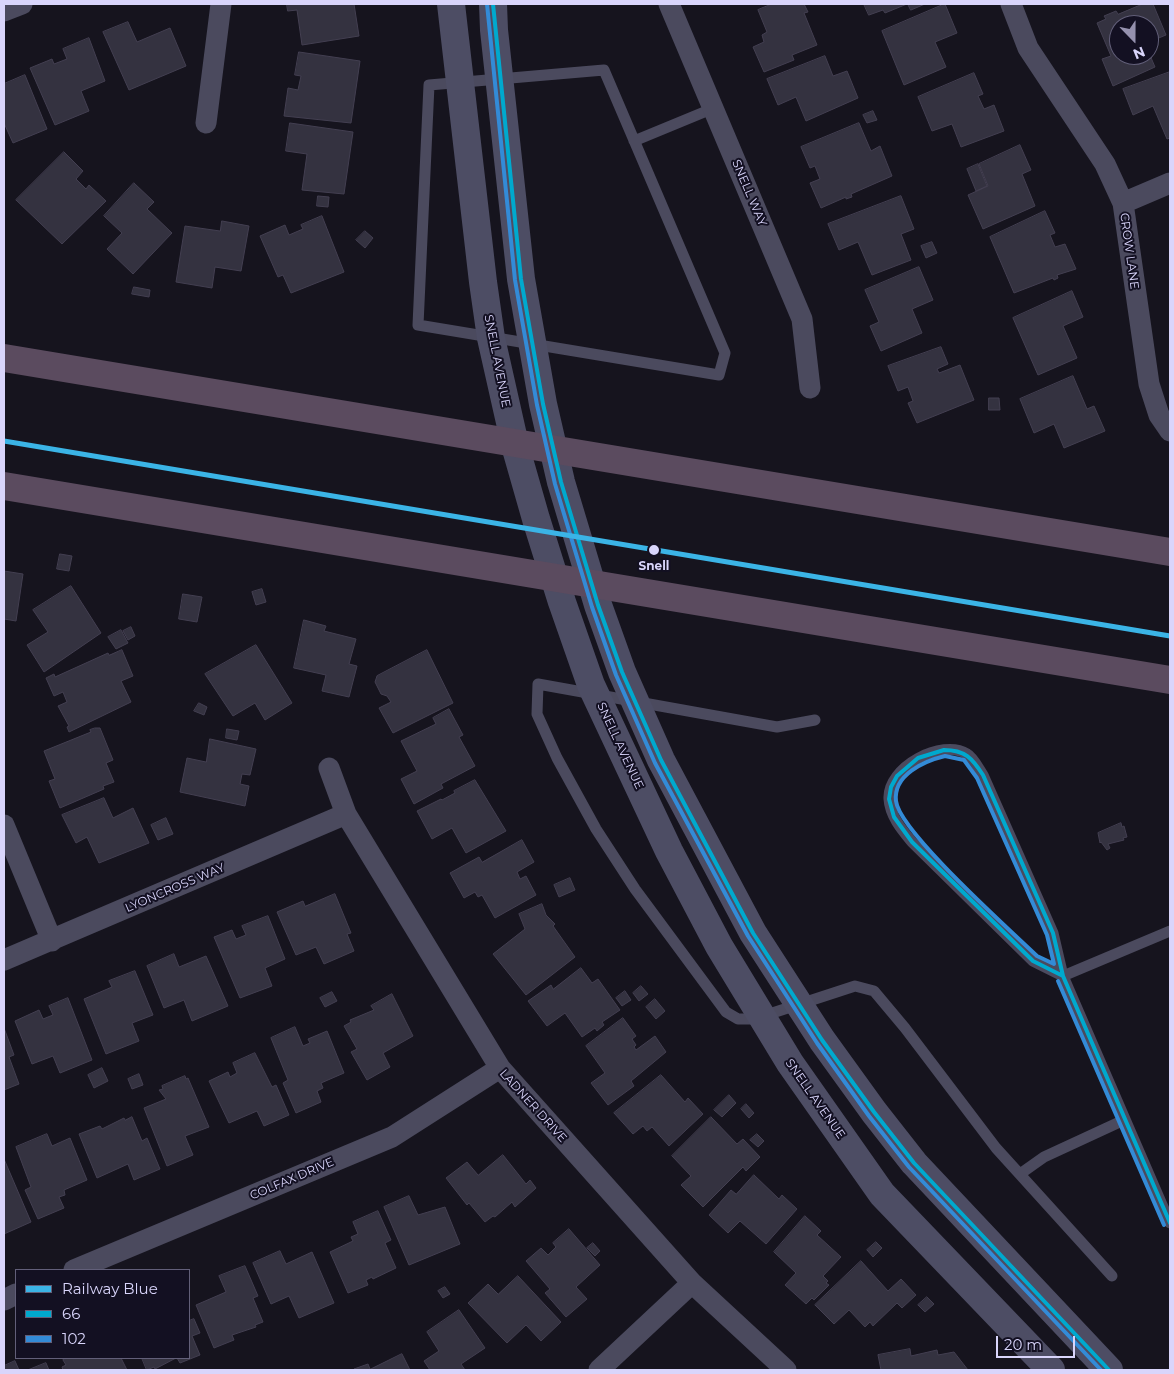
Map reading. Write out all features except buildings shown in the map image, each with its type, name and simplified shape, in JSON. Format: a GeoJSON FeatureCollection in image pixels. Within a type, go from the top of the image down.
{"type":"FeatureCollection","features":[{"type":"Feature","properties":{"kind":"highway"},"geometry":{"type":"LineString","coordinates":[[4,358],[1170,552]]}},
{"type":"Feature","properties":{"kind":"highway"},"geometry":{"type":"LineString","coordinates":[[4,486],[1170,680]]}},
{"type":"Feature","properties":{"kind":"main road","name":"SNELL AVENUE"},"geometry":{"type":"LineString","coordinates":[[451,4],[491,338],[516,449],[562,602],[592,685],[668,851],[719,946],[790,1063],[882,1194],[1051,1370]]}},
{"type":"Feature","properties":{"kind":"main road"},"geometry":{"type":"LineString","coordinates":[[493,4],[494,30],[521,279],[543,404],[561,482],[598,605],[622,672],[661,760],[707,850],[758,941],[822,1040],[874,1112],[914,1163],[1109,1370]]}},
{"type":"Feature","properties":{"kind":"street"},"geometry":{"type":"LineString","coordinates":[[4,11],[22,4]]}},
{"type":"Feature","properties":{"kind":"street"},"geometry":{"type":"LineString","coordinates":[[206,123],[222,4]]}},
{"type":"Feature","properties":{"kind":"street","name":"SNELL WAY"},"geometry":{"type":"LineString","coordinates":[[669,4],[802,319],[810,388]]}},
{"type":"Feature","properties":{"kind":"street","name":"CROW LANE"},"geometry":{"type":"LineString","coordinates":[[1010,4],[1028,48],[1105,164],[1123,203],[1149,384],[1159,416],[1170,432]]}},
{"type":"Feature","properties":{"kind":"street"},"geometry":{"type":"LineString","coordinates":[[1123,203],[1170,183]]}},
{"type":"Feature","properties":{"kind":"street","name":"LADNER DRIVE"},"geometry":{"type":"LineString","coordinates":[[329,768],[346,814],[500,1068],[692,1283],[786,1370]]}},
{"type":"Feature","properties":{"kind":"street","name":"LYONCROSS WAY"},"geometry":{"type":"LineString","coordinates":[[4,960],[346,814]]}},
{"type":"Feature","properties":{"kind":"street"},"geometry":{"type":"LineString","coordinates":[[4,825],[52,941]]}},
{"type":"Feature","properties":{"kind":"street","name":"COLFAX DRIVE"},"geometry":{"type":"LineString","coordinates":[[76,1269],[392,1137],[500,1068]]}},
{"type":"Feature","properties":{"kind":"street"},"geometry":{"type":"LineString","coordinates":[[599,1370],[692,1283]]}},
{"type":"Feature","properties":{"kind":"lane"},"geometry":{"type":"LineString","coordinates":[[604,70],[634,141],[726,353],[719,375],[418,325],[429,85],[604,70]]}},
{"type":"Feature","properties":{"kind":"lane"},"geometry":{"type":"LineString","coordinates":[[634,141],[714,108]]}},
{"type":"Feature","properties":{"kind":"lane"},"geometry":{"type":"LineString","coordinates":[[815,720],[776,728],[538,684],[537,714],[557,758],[596,829],[635,889],[726,1012],[738,1019],[754,1019],[855,986],[874,991],[905,1028],[996,1148],[1112,1276]]}},
{"type":"Feature","properties":{"kind":"lane"},"geometry":{"type":"LineString","coordinates":[[1170,931],[1064,976],[1033,961],[912,842],[897,823],[889,798],[894,777],[910,762],[929,754],[949,750],[967,754],[983,775],[1053,934],[1064,976],[1124,1120],[1170,1223]]}},
{"type":"Feature","properties":{"kind":"lane"},"geometry":{"type":"LineString","coordinates":[[1020,1174],[1044,1157],[1124,1120]]}},
{"type":"Feature","properties":{"kind":"rail line","name":"Blue"},"geometry":{"type":"LineString","coordinates":[[4,441],[1170,636]]}},
{"type":"Feature","properties":{"kind":"transit line","name":"102"},"geometry":{"type":"LineString","coordinates":[[487,4],[515,280],[537,405],[555,484],[592,607],[616,675],[655,763],[748,936],[817,1043],[869,1116],[909,1167],[1101,1370]]}},
{"type":"Feature","properties":{"kind":"transit line","name":"66"},"geometry":{"type":"LineString","coordinates":[[493,4],[521,279],[543,404],[561,482],[598,605],[622,672],[661,760],[753,933],[822,1040],[874,1112],[914,1163],[1109,1370]]}},
{"type":"Feature","properties":{"kind":"transit line","name":"66"},"geometry":{"type":"LineString","coordinates":[[944,750],[963,753],[983,775],[1053,933],[1063,976],[1033,961],[912,842],[894,817],[889,799],[891,787],[897,776],[918,758],[944,750]]}},
{"type":"Feature","properties":{"kind":"transit line","name":"102"},"geometry":{"type":"LineString","coordinates":[[945,756],[964,760],[977,778],[1047,935],[1054,964],[1037,956],[981,903],[935,856],[902,815],[896,801],[896,792],[899,784],[919,766],[945,756]]}},
{"type":"Feature","properties":{"kind":"transit line","name":"66"},"geometry":{"type":"LineString","coordinates":[[1063,976],[1170,1223]]}},
{"type":"Feature","properties":{"kind":"transit line","name":"102"},"geometry":{"type":"LineString","coordinates":[[1058,981],[1164,1225]]}},
{"type":"Feature","properties":{"kind":"place","name":"Snell"},"geometry":{"type":"Point","coordinates":[654,550]}}]}
